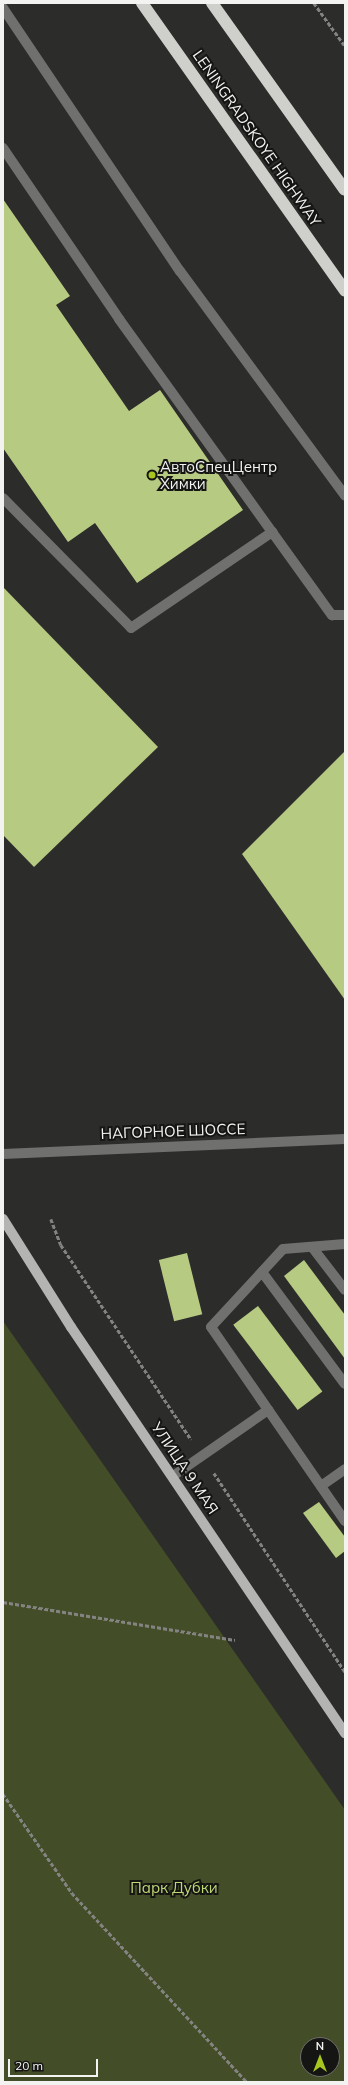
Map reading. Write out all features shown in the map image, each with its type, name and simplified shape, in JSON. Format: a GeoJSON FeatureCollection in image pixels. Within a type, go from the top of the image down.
{"type":"FeatureCollection","features":[{"type":"Feature","properties":{"kind":"highway","name":"LENINGRADSKOYE HIGHWAY"},"geometry":{"type":"LineString","coordinates":[[142,3],[345,291]]}},
{"type":"Feature","properties":{"kind":"highway"},"geometry":{"type":"LineString","coordinates":[[212,3],[345,190]]}},
{"type":"Feature","properties":{"kind":"main road","name":"УЛИЦА 9 МАЯ"},"geometry":{"type":"LineString","coordinates":[[3,1219],[36,1274],[345,1732]]}},
{"type":"Feature","properties":{"kind":"street"},"geometry":{"type":"LineString","coordinates":[[3,8],[180,271],[345,496]]}},
{"type":"Feature","properties":{"kind":"street"},"geometry":{"type":"LineString","coordinates":[[3,148],[120,319],[332,615],[345,615]]}},
{"type":"Feature","properties":{"kind":"street"},"geometry":{"type":"LineString","coordinates":[[3,498],[131,628],[272,532]]}},
{"type":"Feature","properties":{"kind":"street","name":"НАГОРНОЕ ШОССЕ"},"geometry":{"type":"LineString","coordinates":[[3,1154],[345,1139]]}},
{"type":"Feature","properties":{"kind":"street"},"geometry":{"type":"LineString","coordinates":[[345,1244],[283,1249],[211,1327],[345,1521]]}},
{"type":"Feature","properties":{"kind":"street"},"geometry":{"type":"LineString","coordinates":[[312,1247],[345,1290]]}},
{"type":"Feature","properties":{"kind":"street"},"geometry":{"type":"LineString","coordinates":[[262,1272],[345,1384]]}},
{"type":"Feature","properties":{"kind":"street"},"geometry":{"type":"LineString","coordinates":[[173,1476],[268,1410]]}},
{"type":"Feature","properties":{"kind":"street"},"geometry":{"type":"LineString","coordinates":[[321,1486],[345,1469]]}},
{"type":"Feature","properties":{"kind":"path"},"geometry":{"type":"LineString","coordinates":[[314,3],[345,46]]}},
{"type":"Feature","properties":{"kind":"path"},"geometry":{"type":"LineString","coordinates":[[3,1602],[235,1640]]}},
{"type":"Feature","properties":{"kind":"path"},"geometry":{"type":"LineString","coordinates":[[3,1794],[72,1893],[247,2082]]}},
{"type":"Feature","properties":{"kind":"green space","name":"Парк Дубки"},"geometry":{"type":"Polygon","coordinates":[[[3,1321],[345,1810],[345,2082],[3,2082],[3,1321]]]}},
{"type":"Feature","properties":{"kind":"building"},"geometry":{"type":"Polygon","coordinates":[[[3,199],[70,296],[56,305],[129,411],[160,390],[243,510],[137,583],[95,523],[68,542],[3,448],[3,199]]]}},
{"type":"Feature","properties":{"kind":"building"},"geometry":{"type":"Polygon","coordinates":[[[3,587],[158,747],[34,867],[3,835],[3,587]]]}},
{"type":"Feature","properties":{"kind":"building"},"geometry":{"type":"Polygon","coordinates":[[[345,751],[345,1000],[242,854],[345,751]]]}},
{"type":"Feature","properties":{"kind":"building"},"geometry":{"type":"Polygon","coordinates":[[[187,1253],[202,1314],[174,1321],[159,1260],[187,1253]]]}},
{"type":"Feature","properties":{"kind":"building"},"geometry":{"type":"Polygon","coordinates":[[[304,1260],[345,1315],[345,1359],[284,1276],[304,1260]]]}},
{"type":"Feature","properties":{"kind":"building"},"geometry":{"type":"Polygon","coordinates":[[[258,1306],[322,1391],[298,1410],[233,1325],[258,1306]]]}},
{"type":"Feature","properties":{"kind":"building"},"geometry":{"type":"Polygon","coordinates":[[[319,1502],[345,1537],[345,1551],[336,1558],[303,1513],[319,1502]]]}},
{"type":"Feature","properties":{"kind":"place","name":"АвтоСпецЦентр Химки"},"geometry":{"type":"Point","coordinates":[152,475]}}]}
